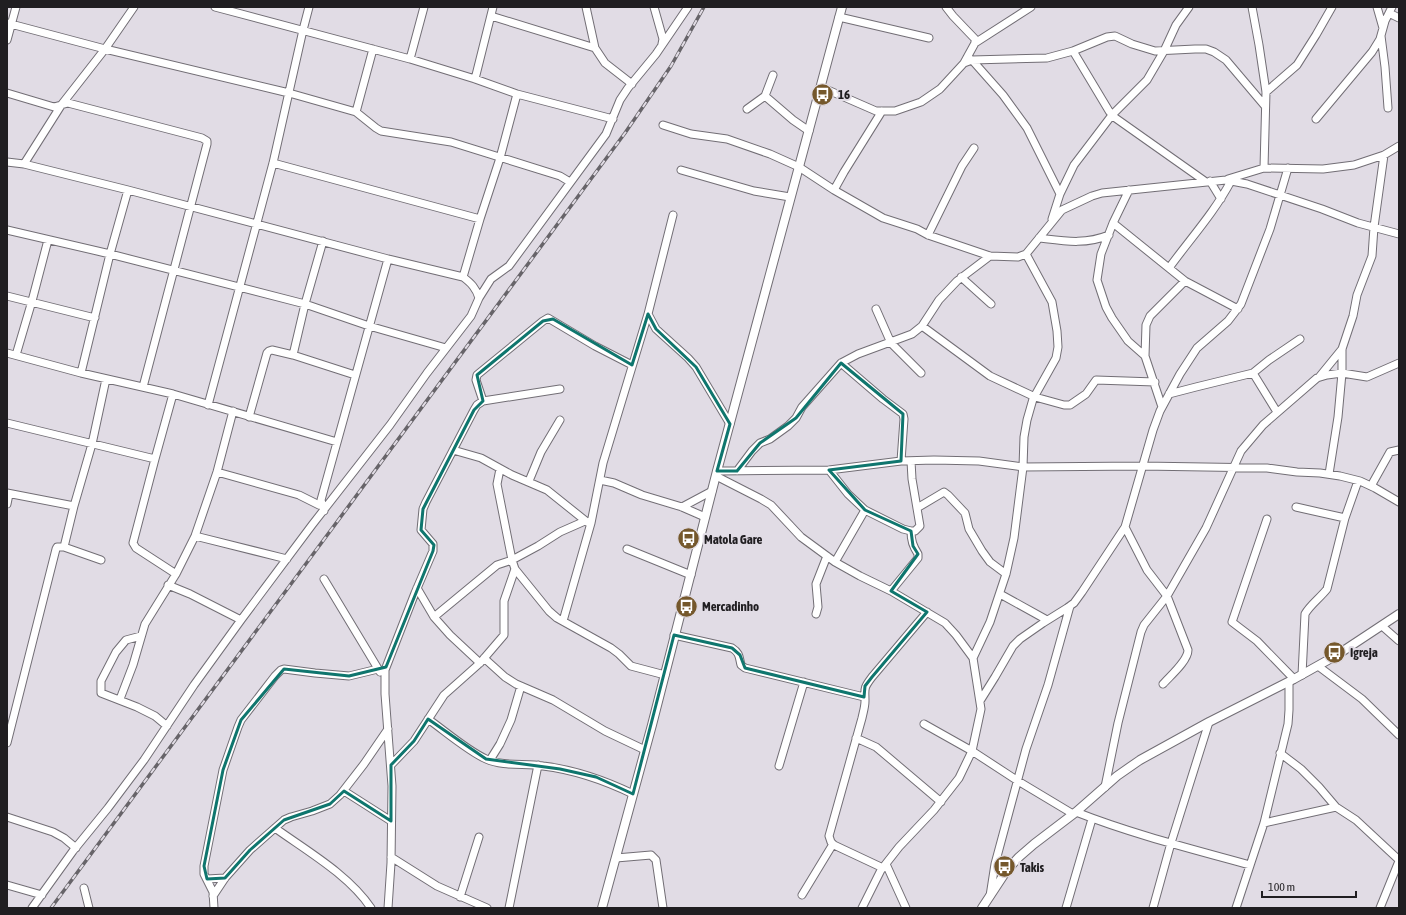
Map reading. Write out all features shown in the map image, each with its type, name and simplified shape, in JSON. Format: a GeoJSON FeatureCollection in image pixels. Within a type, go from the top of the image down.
{"type":"FeatureCollection","features":[{"type":"Feature","properties":{"kind":"street"},"geometry":{"type":"LineString","coordinates":[[7,40],[9,24],[16,7]]}},
{"type":"Feature","properties":{"kind":"street"},"geometry":{"type":"LineString","coordinates":[[24,164],[62,104],[105,49],[134,7]]}},
{"type":"Feature","properties":{"kind":"street"},"geometry":{"type":"LineString","coordinates":[[215,7],[410,59],[517,94],[613,119]]}},
{"type":"Feature","properties":{"kind":"street"},"geometry":{"type":"LineString","coordinates":[[208,405],[273,163],[309,7]]}},
{"type":"Feature","properties":{"kind":"street"},"geometry":{"type":"LineString","coordinates":[[410,59],[424,7]]}},
{"type":"Feature","properties":{"kind":"street"},"geometry":{"type":"LineString","coordinates":[[475,79],[493,7]]}},
{"type":"Feature","properties":{"kind":"street"},"geometry":{"type":"LineString","coordinates":[[586,7],[595,48],[605,63],[632,84]]}},
{"type":"Feature","properties":{"kind":"street"},"geometry":{"type":"LineString","coordinates":[[654,7],[663,39],[662,44]]}},
{"type":"Feature","properties":{"kind":"street"},"geometry":{"type":"LineString","coordinates":[[321,505],[390,425],[471,316],[478,298],[491,279],[509,266],[606,134],[620,100],[656,54],[688,7]]}},
{"type":"Feature","properties":{"kind":"street"},"geometry":{"type":"LineString","coordinates":[[602,908],[665,675],[674,635],[790,197],[842,7]]}},
{"type":"Feature","properties":{"kind":"street"},"geometry":{"type":"LineString","coordinates":[[946,7],[975,39],[975,43]]}},
{"type":"Feature","properties":{"kind":"street"},"geometry":{"type":"LineString","coordinates":[[821,87],[876,111],[895,111],[921,102],[940,89],[964,63],[975,43],[1030,7]]}},
{"type":"Feature","properties":{"kind":"street"},"geometry":{"type":"LineString","coordinates":[[1051,223],[1060,194],[1074,165],[1112,115],[1147,80],[1164,51],[1176,25],[1189,7]]}},
{"type":"Feature","properties":{"kind":"street"},"geometry":{"type":"LineString","coordinates":[[1252,7],[1266,92],[1264,168]]}},
{"type":"Feature","properties":{"kind":"street"},"geometry":{"type":"LineString","coordinates":[[1266,92],[1297,65],[1332,7]]}},
{"type":"Feature","properties":{"kind":"street"},"geometry":{"type":"LineString","coordinates":[[1377,7],[1382,31],[1388,108]]}},
{"type":"Feature","properties":{"kind":"street"},"geometry":{"type":"LineString","coordinates":[[1316,119],[1377,45],[1390,10],[1399,18]]}},
{"type":"Feature","properties":{"kind":"street"},"geometry":{"type":"LineString","coordinates":[[491,16],[595,48]]}},
{"type":"Feature","properties":{"kind":"street"},"geometry":{"type":"LineString","coordinates":[[839,17],[929,38]]}},
{"type":"Feature","properties":{"kind":"street"},"geometry":{"type":"LineString","coordinates":[[9,24],[105,49],[289,93],[356,112],[381,131],[451,142],[500,158],[522,163],[560,176],[570,182]]}},
{"type":"Feature","properties":{"kind":"street"},"geometry":{"type":"LineString","coordinates":[[964,63],[972,60],[1047,58],[1073,51],[1113,36],[1148,50],[1164,51],[1206,49],[1214,52],[1226,60],[1265,106]]}},
{"type":"Feature","properties":{"kind":"street"},"geometry":{"type":"LineString","coordinates":[[356,112],[373,49]]}},
{"type":"Feature","properties":{"kind":"street"},"geometry":{"type":"LineString","coordinates":[[1073,51],[1112,115],[1208,182],[1221,199]]}},
{"type":"Feature","properties":{"kind":"street"},"geometry":{"type":"LineString","coordinates":[[972,60],[1003,96],[1027,128],[1060,194]]}},
{"type":"Feature","properties":{"kind":"street"},"geometry":{"type":"LineString","coordinates":[[748,109],[765,96],[773,75]]}},
{"type":"Feature","properties":{"kind":"street"},"geometry":{"type":"LineString","coordinates":[[7,93],[54,107],[68,103],[202,138],[207,141],[208,144],[143,387]]}},
{"type":"Feature","properties":{"kind":"street"},"geometry":{"type":"LineString","coordinates":[[463,277],[500,158],[517,94]]}},
{"type":"Feature","properties":{"kind":"street"},"geometry":{"type":"LineString","coordinates":[[765,96],[793,120],[809,131]]}},
{"type":"Feature","properties":{"kind":"street"},"geometry":{"type":"LineString","coordinates":[[834,190],[882,111]]}},
{"type":"Feature","properties":{"kind":"street"},"geometry":{"type":"LineString","coordinates":[[663,125],[691,134],[727,139],[770,154],[799,167],[834,190],[883,218],[990,256],[1018,257],[1026,254],[1062,210],[1092,196],[1102,193],[1208,182],[1229,181],[1247,184],[1280,194],[1358,223],[1399,234]]}},
{"type":"Feature","properties":{"kind":"street"},"geometry":{"type":"LineString","coordinates":[[1169,268],[1221,199],[1229,181],[1264,168],[1341,168],[1384,155],[1399,146]]}},
{"type":"Feature","properties":{"kind":"street"},"geometry":{"type":"LineString","coordinates":[[928,235],[962,166],[974,148]]}},
{"type":"Feature","properties":{"kind":"street"},"geometry":{"type":"LineString","coordinates":[[1329,474],[1337,425],[1342,373],[1342,349],[1353,316],[1357,295],[1372,256],[1374,227],[1384,155]]}},
{"type":"Feature","properties":{"kind":"street"},"geometry":{"type":"LineString","coordinates":[[7,162],[24,164],[128,190],[388,259],[463,277],[471,283],[477,291],[478,298]]}},
{"type":"Feature","properties":{"kind":"street"},"geometry":{"type":"LineString","coordinates":[[273,163],[480,219]]}},
{"type":"Feature","properties":{"kind":"street"},"geometry":{"type":"LineString","coordinates":[[980,701],[1016,642],[1070,606],[1082,592],[1126,527],[1152,430],[1162,407],[1197,348],[1228,321],[1238,308],[1270,229],[1288,168]]}},
{"type":"Feature","properties":{"kind":"street"},"geometry":{"type":"LineString","coordinates":[[681,170],[754,191],[790,197]]}},
{"type":"Feature","properties":{"kind":"street"},"geometry":{"type":"LineString","coordinates":[[81,372],[110,254],[128,190]]}},
{"type":"Feature","properties":{"kind":"street"},"geometry":{"type":"LineString","coordinates":[[1129,190],[1113,223],[1101,254],[1097,280],[1106,307],[1112,318],[1128,341],[1145,356]]}},
{"type":"Feature","properties":{"kind":"street"},"geometry":{"type":"LineString","coordinates":[[563,621],[600,480],[603,463],[648,314],[673,215]]}},
{"type":"Feature","properties":{"kind":"street"},"geometry":{"type":"LineString","coordinates":[[1113,223],[1185,281],[1238,308]]}},
{"type":"Feature","properties":{"kind":"street"},"geometry":{"type":"LineString","coordinates":[[7,230],[110,254],[305,304],[369,326],[446,348]]}},
{"type":"Feature","properties":{"kind":"street"},"geometry":{"type":"LineString","coordinates":[[1039,238],[1076,242],[1096,240],[1109,234]]}},
{"type":"Feature","properties":{"kind":"street"},"geometry":{"type":"LineString","coordinates":[[16,355],[48,240]]}},
{"type":"Feature","properties":{"kind":"street"},"geometry":{"type":"LineString","coordinates":[[293,356],[305,304],[323,241]]}},
{"type":"Feature","properties":{"kind":"street"},"geometry":{"type":"LineString","coordinates":[[973,658],[990,622],[1006,574],[1014,538],[1027,420],[1035,397],[1056,358],[1058,347],[1052,302],[1026,254]]}},
{"type":"Feature","properties":{"kind":"street"},"geometry":{"type":"LineString","coordinates":[[737,471],[752,450],[760,443],[770,439],[796,418],[802,407],[841,363],[858,354],[912,334],[922,326],[939,300],[961,277],[990,256]]}},
{"type":"Feature","properties":{"kind":"street"},"geometry":{"type":"LineString","coordinates":[[32,908],[144,760],[194,685],[312,525],[321,505],[355,375],[388,259]]}},
{"type":"Feature","properties":{"kind":"street"},"geometry":{"type":"LineString","coordinates":[[961,277],[990,304]]}},
{"type":"Feature","properties":{"kind":"street"},"geometry":{"type":"LineString","coordinates":[[1162,407],[1155,382],[1145,356],[1146,325],[1150,316],[1185,281]]}},
{"type":"Feature","properties":{"kind":"street"},"geometry":{"type":"LineString","coordinates":[[7,296],[32,301],[95,318]]}},
{"type":"Feature","properties":{"kind":"street"},"geometry":{"type":"LineString","coordinates":[[876,309],[891,343],[921,373]]}},
{"type":"Feature","properties":{"kind":"street"},"geometry":{"type":"LineString","coordinates":[[648,314],[656,329],[696,367],[730,424]]}},
{"type":"Feature","properties":{"kind":"street"},"geometry":{"type":"LineString","coordinates":[[484,401],[476,380],[477,375],[548,318],[595,346],[632,365]]}},
{"type":"Feature","properties":{"kind":"street"},"geometry":{"type":"LineString","coordinates":[[922,326],[990,376],[1035,397],[1064,405],[1070,405],[1086,394],[1096,380],[1155,382]]}},
{"type":"Feature","properties":{"kind":"street"},"geometry":{"type":"LineString","coordinates":[[1169,394],[1196,386],[1253,373],[1300,339]]}},
{"type":"Feature","properties":{"kind":"street"},"geometry":{"type":"LineString","coordinates":[[1105,787],[1118,723],[1144,625],[1167,596],[1206,528],[1241,451],[1263,425],[1311,382],[1320,376],[1342,349]]}},
{"type":"Feature","properties":{"kind":"street"},"geometry":{"type":"LineString","coordinates":[[249,417],[268,352],[272,350],[355,375]]}},
{"type":"Feature","properties":{"kind":"street"},"geometry":{"type":"LineString","coordinates":[[7,353],[106,379],[173,394],[337,442]]}},
{"type":"Feature","properties":{"kind":"street"},"geometry":{"type":"LineString","coordinates":[[841,363],[903,414],[904,419],[901,461]]}},
{"type":"Feature","properties":{"kind":"street"},"geometry":{"type":"LineString","coordinates":[[1320,376],[1342,373],[1367,377],[1399,363]]}},
{"type":"Feature","properties":{"kind":"street"},"geometry":{"type":"LineString","coordinates":[[1253,373],[1277,412]]}},
{"type":"Feature","properties":{"kind":"street"},"geometry":{"type":"LineString","coordinates":[[64,547],[92,444],[106,379]]}},
{"type":"Feature","properties":{"kind":"street"},"geometry":{"type":"LineString","coordinates":[[388,908],[391,857],[391,765],[385,694],[385,670],[433,551],[434,546],[421,530],[423,509],[478,404],[484,401],[560,389]]}},
{"type":"Feature","properties":{"kind":"street"},"geometry":{"type":"LineString","coordinates":[[173,394],[133,544],[136,548],[176,574]]}},
{"type":"Feature","properties":{"kind":"street"},"geometry":{"type":"LineString","coordinates":[[120,699],[145,624],[176,574],[195,536],[216,472],[233,412]]}},
{"type":"Feature","properties":{"kind":"street"},"geometry":{"type":"LineString","coordinates":[[529,481],[541,452],[560,420]]}},
{"type":"Feature","properties":{"kind":"street"},"geometry":{"type":"LineString","coordinates":[[7,423],[155,458]]}},
{"type":"Feature","properties":{"kind":"street"},"geometry":{"type":"LineString","coordinates":[[453,450],[480,458],[500,469],[547,490],[588,522]]}},
{"type":"Feature","properties":{"kind":"street"},"geometry":{"type":"LineString","coordinates":[[1371,486],[1390,452],[1399,450]]}},
{"type":"Feature","properties":{"kind":"street"},"geometry":{"type":"LineString","coordinates":[[717,473],[737,471],[829,470],[901,461],[979,461],[1023,467],[1142,466],[1267,468],[1329,474],[1358,481],[1371,486],[1399,502]]}},
{"type":"Feature","properties":{"kind":"street"},"geometry":{"type":"LineString","coordinates":[[829,470],[848,494],[865,510],[893,524],[911,531],[915,531],[920,526],[912,479],[911,461]]}},
{"type":"Feature","properties":{"kind":"street"},"geometry":{"type":"LineString","coordinates":[[500,469],[497,484],[515,570],[549,611],[557,618],[611,648],[631,666],[665,675]]}},
{"type":"Feature","properties":{"kind":"street"},"geometry":{"type":"LineString","coordinates":[[216,472],[299,495],[321,505]]}},
{"type":"Feature","properties":{"kind":"street"},"geometry":{"type":"LineString","coordinates":[[717,473],[771,505],[801,537],[834,562],[891,591],[945,623],[973,658],[981,709],[972,751],[960,778],[941,802],[899,847],[884,866],[862,908]]}},
{"type":"Feature","properties":{"kind":"street"},"geometry":{"type":"LineString","coordinates":[[600,480],[614,482],[642,496],[682,507],[706,517]]}},
{"type":"Feature","properties":{"kind":"street"},"geometry":{"type":"LineString","coordinates":[[1236,908],[1264,823],[1288,724],[1305,614],[1326,589],[1345,518],[1358,481]]}},
{"type":"Feature","properties":{"kind":"street"},"geometry":{"type":"LineString","coordinates":[[682,507],[712,492]]}},
{"type":"Feature","properties":{"kind":"street"},"geometry":{"type":"LineString","coordinates":[[917,508],[944,492],[965,513],[969,529],[990,562],[1006,574]]}},
{"type":"Feature","properties":{"kind":"street"},"geometry":{"type":"LineString","coordinates":[[7,504],[8,494],[74,506]]}},
{"type":"Feature","properties":{"kind":"street"},"geometry":{"type":"LineString","coordinates":[[1296,507],[1345,518]]}},
{"type":"Feature","properties":{"kind":"street"},"geometry":{"type":"LineString","coordinates":[[834,562],[865,510]]}},
{"type":"Feature","properties":{"kind":"street"},"geometry":{"type":"LineString","coordinates":[[1267,518],[1232,622],[1257,641],[1295,679]]}},
{"type":"Feature","properties":{"kind":"street"},"geometry":{"type":"LineString","coordinates":[[434,617],[497,565],[512,560],[560,532],[588,522]]}},
{"type":"Feature","properties":{"kind":"street"},"geometry":{"type":"LineString","coordinates":[[1126,527],[1147,570],[1167,596],[1188,650],[1188,654],[1184,660],[1162,684]]}},
{"type":"Feature","properties":{"kind":"street"},"geometry":{"type":"LineString","coordinates":[[891,591],[918,558],[918,554],[911,540],[911,531]]}},
{"type":"Feature","properties":{"kind":"street"},"geometry":{"type":"LineString","coordinates":[[195,536],[287,559]]}},
{"type":"Feature","properties":{"kind":"street"},"geometry":{"type":"LineString","coordinates":[[7,742],[57,547],[64,547],[101,560]]}},
{"type":"Feature","properties":{"kind":"street"},"geometry":{"type":"LineString","coordinates":[[628,549],[691,575]]}},
{"type":"Feature","properties":{"kind":"street"},"geometry":{"type":"LineString","coordinates":[[816,614],[818,607],[816,584],[827,556]]}},
{"type":"Feature","properties":{"kind":"street"},"geometry":{"type":"LineString","coordinates":[[391,765],[414,741],[435,708],[449,690],[482,660],[504,635],[504,601],[515,570]]}},
{"type":"Feature","properties":{"kind":"street"},"geometry":{"type":"LineString","coordinates":[[324,580],[385,679]]}},
{"type":"Feature","properties":{"kind":"street"},"geometry":{"type":"LineString","coordinates":[[168,585],[190,594],[241,620]]}},
{"type":"Feature","properties":{"kind":"street"},"geometry":{"type":"LineString","coordinates":[[417,588],[434,617],[450,635],[505,677],[521,686],[553,700],[605,731],[645,750]]}},
{"type":"Feature","properties":{"kind":"street"},"geometry":{"type":"LineString","coordinates":[[1000,594],[1048,620]]}},
{"type":"Feature","properties":{"kind":"street"},"geometry":{"type":"LineString","coordinates":[[989,897],[995,864],[1026,749],[1048,685],[1070,606]]}},
{"type":"Feature","properties":{"kind":"street"},"geometry":{"type":"LineString","coordinates":[[906,908],[884,866],[833,844],[829,836],[863,711],[865,686],[927,612]]}},
{"type":"Feature","properties":{"kind":"street"},"geometry":{"type":"LineString","coordinates":[[982,908],[1007,870],[1019,857],[1075,813],[1117,776],[1140,760],[1209,722],[1318,666],[1399,614]]}},
{"type":"Feature","properties":{"kind":"street"},"geometry":{"type":"LineString","coordinates":[[1382,626],[1399,641]]}},
{"type":"Feature","properties":{"kind":"street"},"geometry":{"type":"LineString","coordinates":[[674,635],[732,648],[740,655],[742,665],[745,668],[864,697]]}},
{"type":"Feature","properties":{"kind":"street"},"geometry":{"type":"LineString","coordinates":[[141,636],[126,640],[121,644],[101,681],[101,693],[120,699],[155,716],[167,726]]}},
{"type":"Feature","properties":{"kind":"street"},"geometry":{"type":"LineString","coordinates":[[1318,666],[1362,699],[1399,735]]}},
{"type":"Feature","properties":{"kind":"street"},"geometry":{"type":"LineString","coordinates":[[214,908],[213,892],[204,874],[204,866],[223,770],[241,720],[275,676],[284,668],[349,676],[378,669]]}},
{"type":"Feature","properties":{"kind":"street"},"geometry":{"type":"LineString","coordinates":[[779,766],[804,682]]}},
{"type":"Feature","properties":{"kind":"street"},"geometry":{"type":"LineString","coordinates":[[490,760],[511,720],[521,686]]}},
{"type":"Feature","properties":{"kind":"street"},"geometry":{"type":"LineString","coordinates":[[428,719],[475,752],[490,760],[509,764],[538,765],[560,769],[596,778],[633,794]]}},
{"type":"Feature","properties":{"kind":"street"},"geometry":{"type":"LineString","coordinates":[[1153,908],[1171,843],[1209,722]]}},
{"type":"Feature","properties":{"kind":"street"},"geometry":{"type":"LineString","coordinates":[[924,724],[972,751],[1018,781],[1075,813],[1250,866]]}},
{"type":"Feature","properties":{"kind":"street"},"geometry":{"type":"LineString","coordinates":[[213,896],[225,878],[250,850],[275,828],[291,817],[330,804],[344,791],[388,728]]}},
{"type":"Feature","properties":{"kind":"street"},"geometry":{"type":"LineString","coordinates":[[856,738],[876,747],[941,802]]}},
{"type":"Feature","properties":{"kind":"street"},"geometry":{"type":"LineString","coordinates":[[1280,753],[1301,769],[1336,807],[1356,820],[1399,860],[1380,908]]}},
{"type":"Feature","properties":{"kind":"street"},"geometry":{"type":"LineString","coordinates":[[509,908],[538,765]]}},
{"type":"Feature","properties":{"kind":"street"},"geometry":{"type":"LineString","coordinates":[[344,791],[391,821]]}},
{"type":"Feature","properties":{"kind":"street"},"geometry":{"type":"LineString","coordinates":[[1264,823],[1336,807]]}},
{"type":"Feature","properties":{"kind":"street"},"geometry":{"type":"LineString","coordinates":[[7,817],[53,832],[64,838],[76,848]]}},
{"type":"Feature","properties":{"kind":"street"},"geometry":{"type":"LineString","coordinates":[[1066,908],[1092,819]]}},
{"type":"Feature","properties":{"kind":"street"},"geometry":{"type":"LineString","coordinates":[[275,828],[352,885],[371,908]]}},
{"type":"Feature","properties":{"kind":"street"},"geometry":{"type":"LineString","coordinates":[[460,897],[479,837]]}},
{"type":"Feature","properties":{"kind":"street"},"geometry":{"type":"LineString","coordinates":[[802,895],[833,844]]}},
{"type":"Feature","properties":{"kind":"street"},"geometry":{"type":"LineString","coordinates":[[616,858],[651,855],[654,857],[656,860],[662,908]]}},
{"type":"Feature","properties":{"kind":"street"},"geometry":{"type":"LineString","coordinates":[[391,857],[437,886],[487,908]]}},
{"type":"Feature","properties":{"kind":"street"},"geometry":{"type":"LineString","coordinates":[[207,879],[225,878]]}},
{"type":"Feature","properties":{"kind":"street"},"geometry":{"type":"LineString","coordinates":[[7,885],[42,894]]}},
{"type":"Feature","properties":{"kind":"street"},"geometry":{"type":"LineString","coordinates":[[84,888],[89,908]]}},
{"type":"Feature","properties":{"kind":"highlighted area"},"geometry":{"type":"Polygon","coordinates":[[[648,314],[656,329],[696,367],[730,424],[717,471],[737,471],[760,443],[796,418],[841,363],[903,414],[901,461],[829,470],[865,510],[911,531],[913,546],[918,554],[891,591],[927,612],[865,686],[864,697],[745,668],[740,655],[732,648],[674,635],[633,794],[596,777],[560,769],[486,759],[428,719],[414,741],[391,765],[391,821],[344,791],[330,804],[284,820],[250,850],[225,878],[207,879],[204,866],[223,770],[241,720],[284,669],[349,676],[386,667],[433,551],[434,545],[421,530],[423,509],[474,410],[483,401],[477,375],[543,321],[553,319],[632,365],[648,314]]]}},
{"type":"Feature","properties":{"kind":"railway"},"geometry":{"type":"LineString","coordinates":[[51,908],[625,133],[671,66],[704,7]]}},
{"type":"Feature","properties":{"kind":"place","name":"16"},"geometry":{"type":"Point","coordinates":[823,94]}},
{"type":"Feature","properties":{"kind":"place","name":"Matola Gare"},"geometry":{"type":"Point","coordinates":[689,539]}},
{"type":"Feature","properties":{"kind":"place","name":"Mercadinho"},"geometry":{"type":"Point","coordinates":[687,606]}},
{"type":"Feature","properties":{"kind":"place","name":"Igreja"},"geometry":{"type":"Point","coordinates":[1334,652]}},
{"type":"Feature","properties":{"kind":"place","name":"Takis"},"geometry":{"type":"Point","coordinates":[1004,867]}}]}
